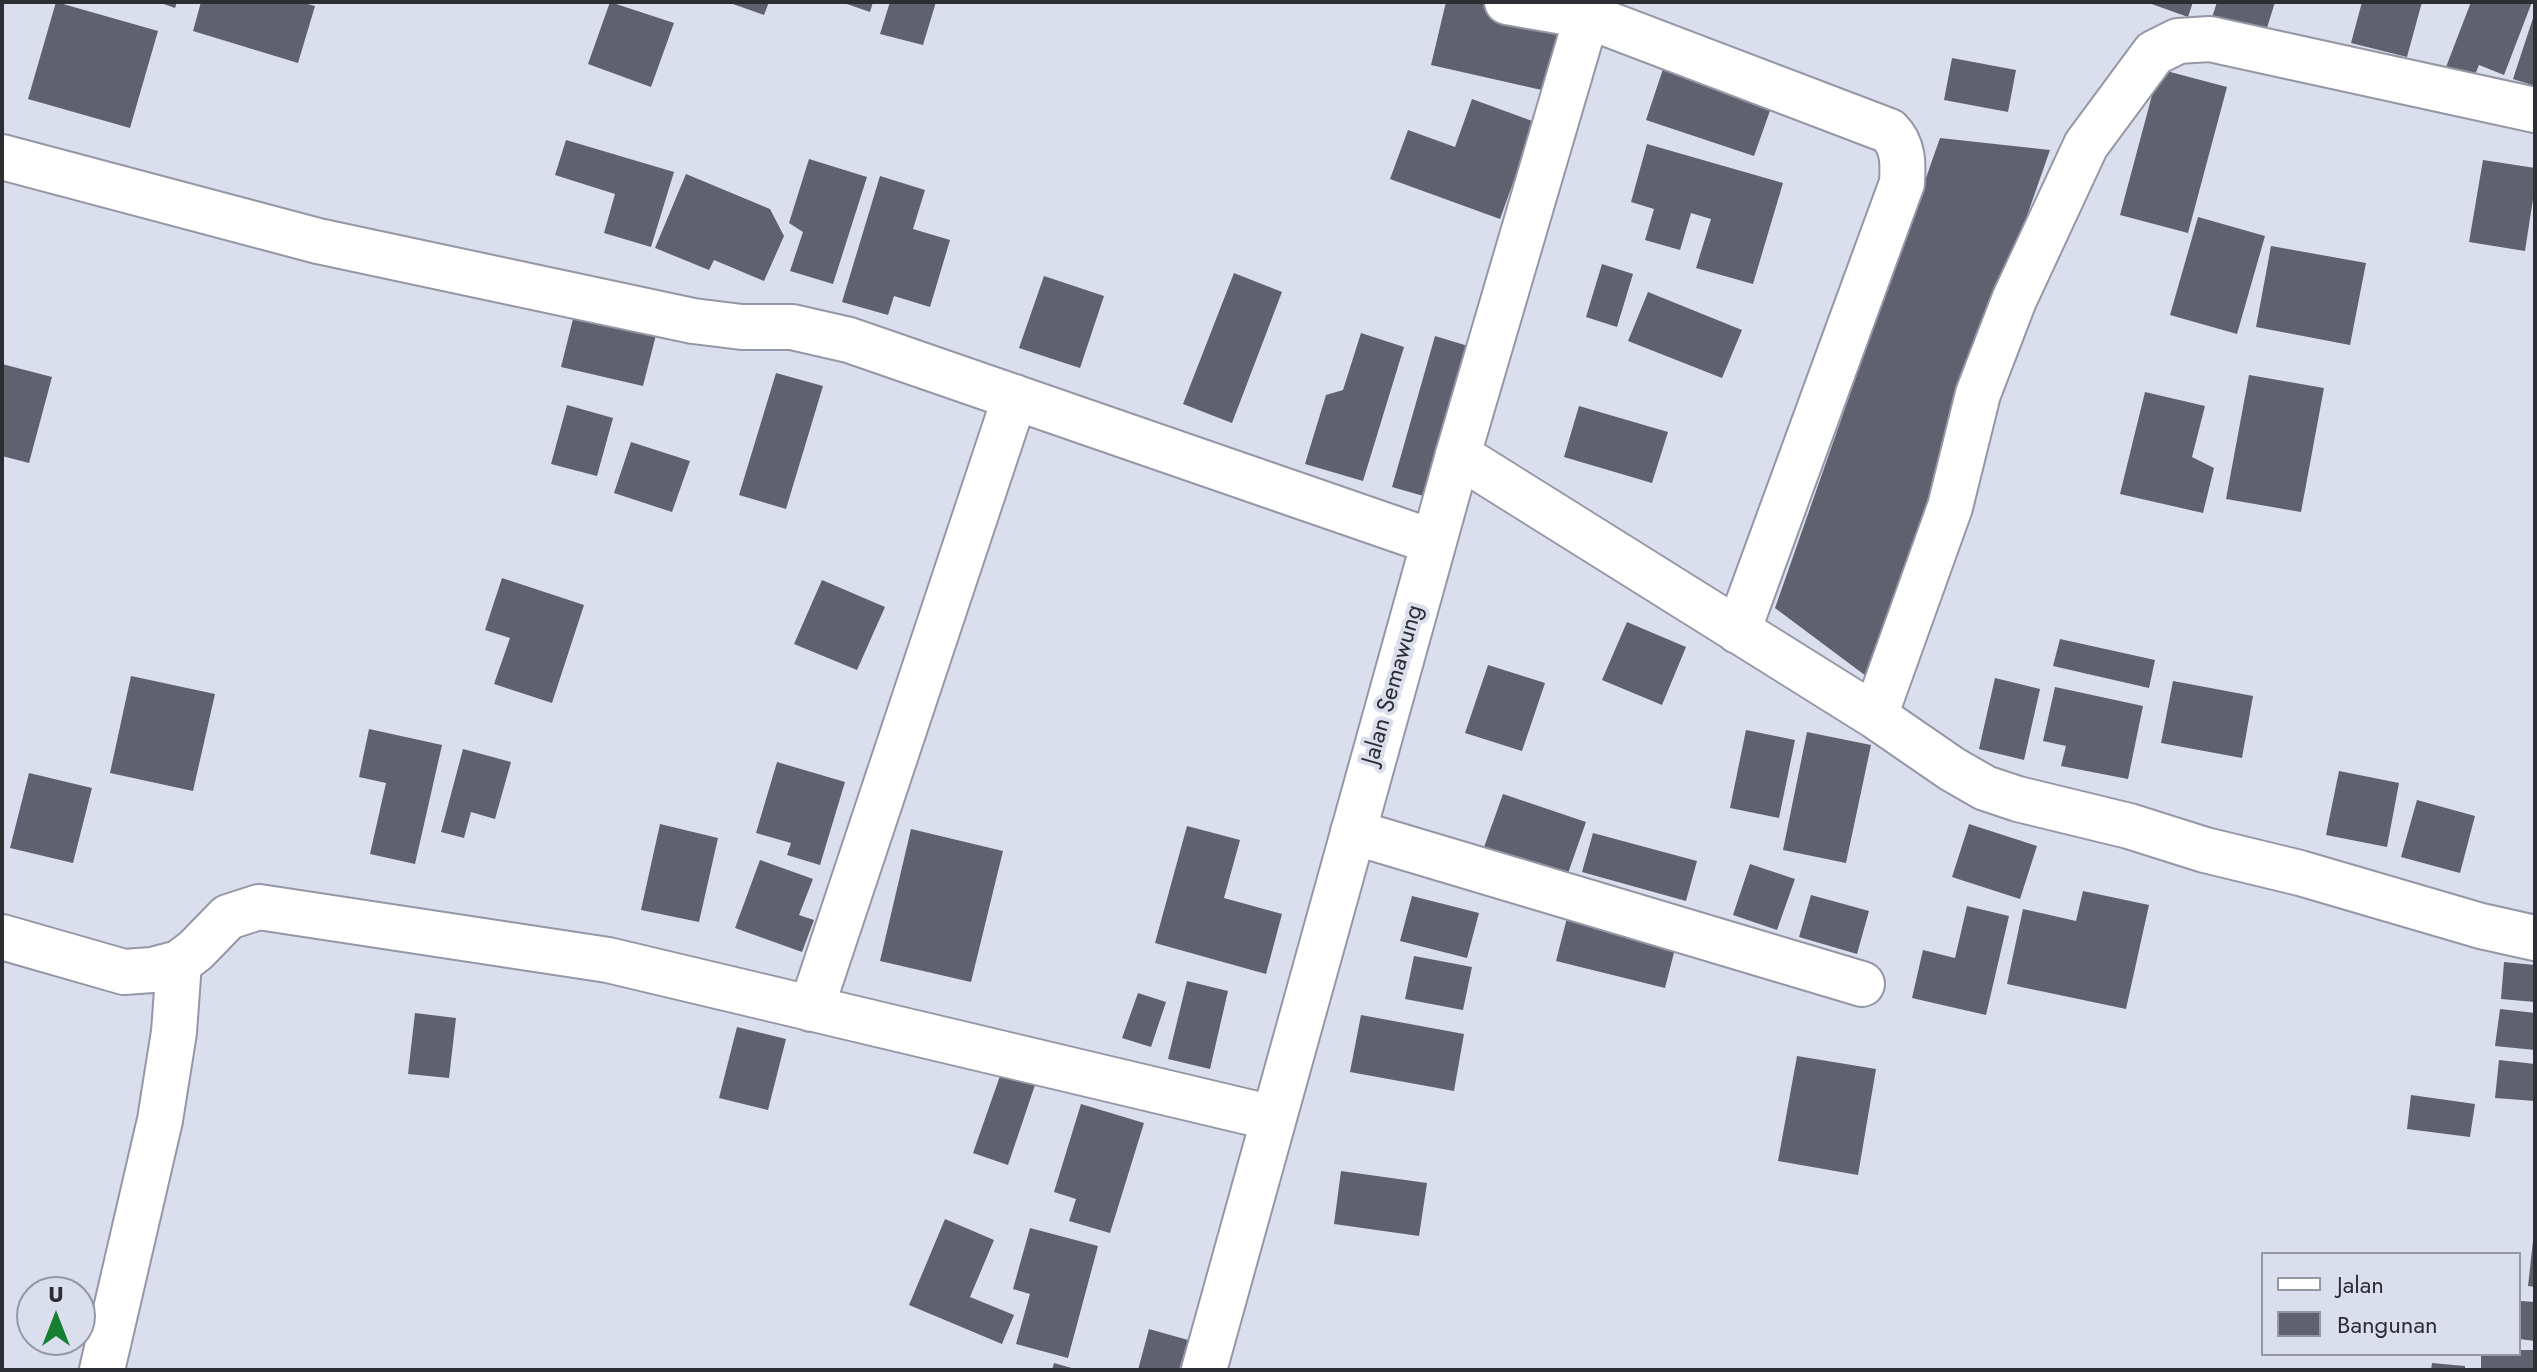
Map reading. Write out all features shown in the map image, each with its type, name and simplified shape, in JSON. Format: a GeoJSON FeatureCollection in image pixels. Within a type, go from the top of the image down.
{"type":"FeatureCollection","features":[{"type":"Feature","properties":{"kind":"street"},"geometry":{"type":"LineString","coordinates":[[1507,2],[1589,9],[1889,131],[1898,143],[1903,159],[1902,183],[1738,631]]}},
{"type":"Feature","properties":{"kind":"street","name":"Jalan Semawung"},"geometry":{"type":"LineString","coordinates":[[1204,1370],[1433,542],[1589,9]]}},
{"type":"Feature","properties":{"kind":"street"},"geometry":{"type":"LineString","coordinates":[[1875,716],[1950,507],[1978,394],[2014,300],[2086,145],[2154,53],[2178,41],[2210,39],[2535,110]]}},
{"type":"Feature","properties":{"kind":"street"},"geometry":{"type":"LineString","coordinates":[[2,157],[318,241],[693,321],[742,327],[780,325],[849,340],[1433,542]]}},
{"type":"Feature","properties":{"kind":"street"},"geometry":{"type":"LineString","coordinates":[[811,1009],[1015,397]]}},
{"type":"Feature","properties":{"kind":"street"},"geometry":{"type":"LineString","coordinates":[[1458,455],[1985,788],[2129,826],[2205,850],[2300,873],[2481,926],[2535,938]]}},
{"type":"Feature","properties":{"kind":"street"},"geometry":{"type":"LineString","coordinates":[[1353,832],[1862,984]]}},
{"type":"Feature","properties":{"kind":"street"},"geometry":{"type":"LineString","coordinates":[[2,937],[124,972],[152,970],[179,963],[228,917],[259,907],[608,960],[1273,1118]]}},
{"type":"Feature","properties":{"kind":"street"},"geometry":{"type":"LineString","coordinates":[[102,1370],[160,1120],[174,1032],[179,963]]}},
{"type":"Feature","properties":{"kind":"building"},"geometry":{"type":"Polygon","coordinates":[[[56,2],[158,31],[130,128],[28,99],[56,2]]]}},
{"type":"Feature","properties":{"kind":"building"},"geometry":{"type":"Polygon","coordinates":[[[158,2],[177,2],[175,8],[158,2]]]}},
{"type":"Feature","properties":{"kind":"building"},"geometry":{"type":"Polygon","coordinates":[[[201,2],[300,2],[315,6],[298,63],[193,31],[201,2]]]}},
{"type":"Feature","properties":{"kind":"building"},"geometry":{"type":"Polygon","coordinates":[[[610,2],[674,23],[651,87],[588,64],[610,2]]]}},
{"type":"Feature","properties":{"kind":"building"},"geometry":{"type":"Polygon","coordinates":[[[733,2],[769,2],[764,15],[733,2]]]}},
{"type":"Feature","properties":{"kind":"building"},"geometry":{"type":"Polygon","coordinates":[[[841,2],[873,2],[870,12],[841,2]]]}},
{"type":"Feature","properties":{"kind":"building"},"geometry":{"type":"Polygon","coordinates":[[[890,2],[936,2],[923,45],[880,34],[890,2]]]}},
{"type":"Feature","properties":{"kind":"building"},"geometry":{"type":"Polygon","coordinates":[[[1446,2],[1481,2],[1572,23],[1555,93],[1431,65],[1446,2]]]}},
{"type":"Feature","properties":{"kind":"building"},"geometry":{"type":"Polygon","coordinates":[[[2146,2],[2193,2],[2188,17],[2146,2]]]}},
{"type":"Feature","properties":{"kind":"building"},"geometry":{"type":"Polygon","coordinates":[[[2217,2],[2275,2],[2261,47],[2208,30],[2217,2]]]}},
{"type":"Feature","properties":{"kind":"building"},"geometry":{"type":"Polygon","coordinates":[[[2362,2],[2422,2],[2407,57],[2351,43],[2362,2]]]}},
{"type":"Feature","properties":{"kind":"building"},"geometry":{"type":"Polygon","coordinates":[[[2471,2],[2532,2],[2504,75],[2479,65],[2474,77],[2446,67],[2471,2]]]}},
{"type":"Feature","properties":{"kind":"building"},"geometry":{"type":"Polygon","coordinates":[[[2535,15],[2535,86],[2513,79],[2535,15]]]}},
{"type":"Feature","properties":{"kind":"building"},"geometry":{"type":"Polygon","coordinates":[[[1952,58],[2016,70],[2008,112],[1944,100],[1952,58]]]}},
{"type":"Feature","properties":{"kind":"building"},"geometry":{"type":"Polygon","coordinates":[[[1663,69],[1772,105],[1754,156],[1646,120],[1663,69]]]}},
{"type":"Feature","properties":{"kind":"building"},"geometry":{"type":"Polygon","coordinates":[[[2159,69],[2227,87],[2188,233],[2120,215],[2159,69]]]}},
{"type":"Feature","properties":{"kind":"building"},"geometry":{"type":"Polygon","coordinates":[[[1472,99],[1535,122],[1500,219],[1390,179],[1408,130],[1455,147],[1472,99]]]}},
{"type":"Feature","properties":{"kind":"building"},"geometry":{"type":"Polygon","coordinates":[[[1940,138],[2050,150],[1866,676],[1775,608],[1940,138]]]}},
{"type":"Feature","properties":{"kind":"building"},"geometry":{"type":"Polygon","coordinates":[[[566,140],[674,172],[651,247],[604,233],[615,194],[555,175],[566,140]]]}},
{"type":"Feature","properties":{"kind":"building"},"geometry":{"type":"Polygon","coordinates":[[[1647,144],[1783,183],[1753,284],[1696,268],[1711,219],[1691,213],[1680,250],[1645,240],[1654,209],[1631,202],[1647,144]]]}},
{"type":"Feature","properties":{"kind":"building"},"geometry":{"type":"Polygon","coordinates":[[[809,159],[867,177],[833,284],[790,271],[803,232],[789,223],[809,159]]]}},
{"type":"Feature","properties":{"kind":"building"},"geometry":{"type":"Polygon","coordinates":[[[2483,160],[2535,168],[2525,251],[2469,242],[2483,160]]]}},
{"type":"Feature","properties":{"kind":"building"},"geometry":{"type":"Polygon","coordinates":[[[686,174],[770,209],[784,236],[764,281],[714,260],[709,270],[655,248],[686,174]]]}},
{"type":"Feature","properties":{"kind":"building"},"geometry":{"type":"Polygon","coordinates":[[[880,176],[925,190],[913,229],[950,240],[930,307],[894,296],[888,315],[842,302],[880,176]]]}},
{"type":"Feature","properties":{"kind":"building"},"geometry":{"type":"Polygon","coordinates":[[[2198,217],[2265,236],[2237,334],[2170,315],[2198,217]]]}},
{"type":"Feature","properties":{"kind":"building"},"geometry":{"type":"Polygon","coordinates":[[[2271,246],[2366,263],[2350,345],[2256,327],[2271,246]]]}},
{"type":"Feature","properties":{"kind":"building"},"geometry":{"type":"Polygon","coordinates":[[[1602,264],[1633,274],[1617,327],[1586,317],[1602,264]]]}},
{"type":"Feature","properties":{"kind":"building"},"geometry":{"type":"Polygon","coordinates":[[[1234,273],[1282,292],[1232,423],[1183,404],[1234,273]]]}},
{"type":"Feature","properties":{"kind":"building"},"geometry":{"type":"Polygon","coordinates":[[[1044,276],[1104,296],[1080,368],[1019,348],[1044,276]]]}},
{"type":"Feature","properties":{"kind":"building"},"geometry":{"type":"Polygon","coordinates":[[[1648,292],[1742,330],[1722,378],[1628,341],[1648,292]]]}},
{"type":"Feature","properties":{"kind":"building"},"geometry":{"type":"Polygon","coordinates":[[[575,311],[657,331],[643,386],[561,367],[575,311]]]}},
{"type":"Feature","properties":{"kind":"building"},"geometry":{"type":"Polygon","coordinates":[[[1361,333],[1404,347],[1363,481],[1305,464],[1326,395],[1343,390],[1361,333]]]}},
{"type":"Feature","properties":{"kind":"building"},"geometry":{"type":"Polygon","coordinates":[[[1435,336],[1478,349],[1434,499],[1392,487],[1435,336]]]}},
{"type":"Feature","properties":{"kind":"building"},"geometry":{"type":"Polygon","coordinates":[[[2,364],[52,377],[29,463],[2,456],[2,364]]]}},
{"type":"Feature","properties":{"kind":"building"},"geometry":{"type":"Polygon","coordinates":[[[776,373],[823,386],[786,509],[739,495],[776,373]]]}},
{"type":"Feature","properties":{"kind":"building"},"geometry":{"type":"Polygon","coordinates":[[[2249,375],[2324,388],[2301,512],[2226,499],[2249,375]]]}},
{"type":"Feature","properties":{"kind":"building"},"geometry":{"type":"Polygon","coordinates":[[[2145,392],[2205,406],[2192,457],[2214,468],[2203,513],[2120,494],[2145,392]]]}},
{"type":"Feature","properties":{"kind":"building"},"geometry":{"type":"Polygon","coordinates":[[[567,405],[613,418],[597,476],[551,464],[567,405]]]}},
{"type":"Feature","properties":{"kind":"building"},"geometry":{"type":"Polygon","coordinates":[[[1579,406],[1668,432],[1652,483],[1564,457],[1579,406]]]}},
{"type":"Feature","properties":{"kind":"building"},"geometry":{"type":"Polygon","coordinates":[[[631,442],[690,461],[672,512],[614,493],[631,442]]]}},
{"type":"Feature","properties":{"kind":"building"},"geometry":{"type":"Polygon","coordinates":[[[502,578],[584,605],[552,703],[494,684],[510,638],[485,630],[502,578]]]}},
{"type":"Feature","properties":{"kind":"building"},"geometry":{"type":"Polygon","coordinates":[[[822,580],[885,607],[857,670],[794,644],[822,580]]]}},
{"type":"Feature","properties":{"kind":"building"},"geometry":{"type":"Polygon","coordinates":[[[1627,622],[1686,647],[1662,705],[1602,680],[1627,622]]]}},
{"type":"Feature","properties":{"kind":"building"},"geometry":{"type":"Polygon","coordinates":[[[2060,639],[2155,660],[2149,688],[2053,666],[2060,639]]]}},
{"type":"Feature","properties":{"kind":"building"},"geometry":{"type":"Polygon","coordinates":[[[1488,665],[1545,683],[1522,751],[1465,733],[1488,665]]]}},
{"type":"Feature","properties":{"kind":"building"},"geometry":{"type":"Polygon","coordinates":[[[131,676],[215,694],[193,791],[110,773],[131,676]]]}},
{"type":"Feature","properties":{"kind":"building"},"geometry":{"type":"Polygon","coordinates":[[[1995,678],[2040,689],[2024,760],[1979,749],[1995,678]]]}},
{"type":"Feature","properties":{"kind":"building"},"geometry":{"type":"Polygon","coordinates":[[[2173,681],[2253,696],[2242,758],[2161,743],[2173,681]]]}},
{"type":"Feature","properties":{"kind":"building"},"geometry":{"type":"Polygon","coordinates":[[[2055,687],[2143,706],[2128,779],[2061,766],[2066,746],[2043,741],[2055,687]]]}},
{"type":"Feature","properties":{"kind":"building"},"geometry":{"type":"Polygon","coordinates":[[[369,729],[442,745],[415,864],[370,854],[386,783],[359,777],[369,729]]]}},
{"type":"Feature","properties":{"kind":"building"},"geometry":{"type":"Polygon","coordinates":[[[1746,730],[1795,740],[1779,818],[1730,808],[1746,730]]]}},
{"type":"Feature","properties":{"kind":"building"},"geometry":{"type":"Polygon","coordinates":[[[1807,732],[1871,745],[1846,863],[1783,850],[1807,732]]]}},
{"type":"Feature","properties":{"kind":"building"},"geometry":{"type":"Polygon","coordinates":[[[463,749],[511,762],[495,819],[471,812],[464,838],[441,832],[463,749]]]}},
{"type":"Feature","properties":{"kind":"building"},"geometry":{"type":"Polygon","coordinates":[[[777,762],[845,782],[820,865],[787,855],[791,843],[756,833],[777,762]]]}},
{"type":"Feature","properties":{"kind":"building"},"geometry":{"type":"Polygon","coordinates":[[[2339,771],[2399,783],[2387,847],[2326,835],[2339,771]]]}},
{"type":"Feature","properties":{"kind":"building"},"geometry":{"type":"Polygon","coordinates":[[[29,773],[92,788],[73,863],[10,848],[29,773]]]}},
{"type":"Feature","properties":{"kind":"building"},"geometry":{"type":"Polygon","coordinates":[[[1503,794],[1586,822],[1566,879],[1483,850],[1503,794]]]}},
{"type":"Feature","properties":{"kind":"building"},"geometry":{"type":"Polygon","coordinates":[[[2417,800],[2475,816],[2460,873],[2401,857],[2417,800]]]}},
{"type":"Feature","properties":{"kind":"building"},"geometry":{"type":"Polygon","coordinates":[[[660,824],[718,838],[699,922],[641,910],[660,824]]]}},
{"type":"Feature","properties":{"kind":"building"},"geometry":{"type":"Polygon","coordinates":[[[1969,824],[2037,846],[2020,899],[1952,877],[1969,824]]]}},
{"type":"Feature","properties":{"kind":"building"},"geometry":{"type":"Polygon","coordinates":[[[1187,826],[1240,840],[1224,898],[1282,914],[1266,974],[1155,943],[1187,826]]]}},
{"type":"Feature","properties":{"kind":"building"},"geometry":{"type":"Polygon","coordinates":[[[911,829],[1003,851],[971,982],[880,961],[911,829]]]}},
{"type":"Feature","properties":{"kind":"building"},"geometry":{"type":"Polygon","coordinates":[[[1593,833],[1697,861],[1686,901],[1582,872],[1593,833]]]}},
{"type":"Feature","properties":{"kind":"building"},"geometry":{"type":"Polygon","coordinates":[[[760,860],[813,879],[799,915],[814,920],[802,952],[735,928],[760,860]]]}},
{"type":"Feature","properties":{"kind":"building"},"geometry":{"type":"Polygon","coordinates":[[[1750,864],[1795,879],[1777,930],[1733,915],[1750,864]]]}},
{"type":"Feature","properties":{"kind":"building"},"geometry":{"type":"Polygon","coordinates":[[[2083,891],[2149,905],[2126,1009],[2007,984],[2023,909],[2076,921],[2083,891]]]}},
{"type":"Feature","properties":{"kind":"building"},"geometry":{"type":"Polygon","coordinates":[[[1811,895],[1869,911],[1857,954],[1799,937],[1811,895]]]}},
{"type":"Feature","properties":{"kind":"building"},"geometry":{"type":"Polygon","coordinates":[[[1412,896],[1479,913],[1467,958],[1400,941],[1412,896]]]}},
{"type":"Feature","properties":{"kind":"building"},"geometry":{"type":"Polygon","coordinates":[[[1967,906],[2009,916],[1986,1015],[1912,998],[1923,950],[1955,958],[1967,906]]]}},
{"type":"Feature","properties":{"kind":"building"},"geometry":{"type":"Polygon","coordinates":[[[1569,910],[1678,937],[1665,988],[1556,961],[1569,910]]]}},
{"type":"Feature","properties":{"kind":"building"},"geometry":{"type":"Polygon","coordinates":[[[1414,956],[1472,967],[1463,1010],[1405,999],[1414,956]]]}},
{"type":"Feature","properties":{"kind":"building"},"geometry":{"type":"Polygon","coordinates":[[[2504,962],[2535,965],[2535,1002],[2501,999],[2504,962]]]}},
{"type":"Feature","properties":{"kind":"building"},"geometry":{"type":"Polygon","coordinates":[[[1187,981],[1228,991],[1210,1069],[1168,1059],[1187,981]]]}},
{"type":"Feature","properties":{"kind":"building"},"geometry":{"type":"Polygon","coordinates":[[[1138,993],[1166,1002],[1151,1047],[1122,1038],[1138,993]]]}},
{"type":"Feature","properties":{"kind":"building"},"geometry":{"type":"Polygon","coordinates":[[[2500,1009],[2535,1013],[2535,1050],[2495,1046],[2500,1009]]]}},
{"type":"Feature","properties":{"kind":"building"},"geometry":{"type":"Polygon","coordinates":[[[415,1013],[456,1018],[449,1078],[408,1074],[415,1013]]]}},
{"type":"Feature","properties":{"kind":"building"},"geometry":{"type":"Polygon","coordinates":[[[1361,1015],[1464,1034],[1454,1091],[1350,1072],[1361,1015]]]}},
{"type":"Feature","properties":{"kind":"building"},"geometry":{"type":"Polygon","coordinates":[[[737,1027],[786,1039],[768,1110],[719,1098],[737,1027]]]}},
{"type":"Feature","properties":{"kind":"building"},"geometry":{"type":"Polygon","coordinates":[[[1797,1056],[1876,1069],[1858,1175],[1778,1161],[1797,1056]]]}},
{"type":"Feature","properties":{"kind":"building"},"geometry":{"type":"Polygon","coordinates":[[[2499,1060],[2535,1064],[2535,1101],[2495,1098],[2499,1060]]]}},
{"type":"Feature","properties":{"kind":"building"},"geometry":{"type":"Polygon","coordinates":[[[1001,1073],[1035,1085],[1008,1165],[973,1153],[1001,1073]]]}},
{"type":"Feature","properties":{"kind":"building"},"geometry":{"type":"Polygon","coordinates":[[[2411,1095],[2475,1104],[2470,1137],[2407,1129],[2411,1095]]]}},
{"type":"Feature","properties":{"kind":"building"},"geometry":{"type":"Polygon","coordinates":[[[1081,1104],[1144,1123],[1110,1233],[1069,1221],[1076,1199],[1054,1192],[1081,1104]]]}},
{"type":"Feature","properties":{"kind":"building"},"geometry":{"type":"Polygon","coordinates":[[[1341,1171],[1427,1183],[1419,1236],[1334,1224],[1341,1171]]]}},
{"type":"Feature","properties":{"kind":"building"},"geometry":{"type":"Polygon","coordinates":[[[945,1219],[994,1240],[970,1297],[1014,1315],[1002,1344],[909,1305],[945,1219]]]}},
{"type":"Feature","properties":{"kind":"building"},"geometry":{"type":"Polygon","coordinates":[[[1030,1228],[1098,1246],[1068,1358],[1016,1344],[1030,1294],[1013,1289],[1030,1228]]]}},
{"type":"Feature","properties":{"kind":"building"},"geometry":{"type":"Polygon","coordinates":[[[2535,1241],[2535,1287],[2528,1286],[2535,1241]]]}},
{"type":"Feature","properties":{"kind":"building"},"geometry":{"type":"Polygon","coordinates":[[[2521,1301],[2535,1302],[2535,1341],[2521,1339],[2521,1301]]]}},
{"type":"Feature","properties":{"kind":"building"},"geometry":{"type":"Polygon","coordinates":[[[1149,1329],[1188,1340],[1179,1370],[1138,1370],[1149,1329]]]}},
{"type":"Feature","properties":{"kind":"building"},"geometry":{"type":"Polygon","coordinates":[[[2521,1350],[2535,1350],[2534,1370],[2481,1370],[2481,1356],[2521,1356],[2521,1350]]]}},
{"type":"Feature","properties":{"kind":"building"},"geometry":{"type":"Polygon","coordinates":[[[1054,1363],[1075,1369],[1075,1370],[1052,1370],[1054,1363]]]}},
{"type":"Feature","properties":{"kind":"building"},"geometry":{"type":"Polygon","coordinates":[[[2432,1363],[2465,1366],[2465,1370],[2431,1370],[2432,1363]]]}}]}
